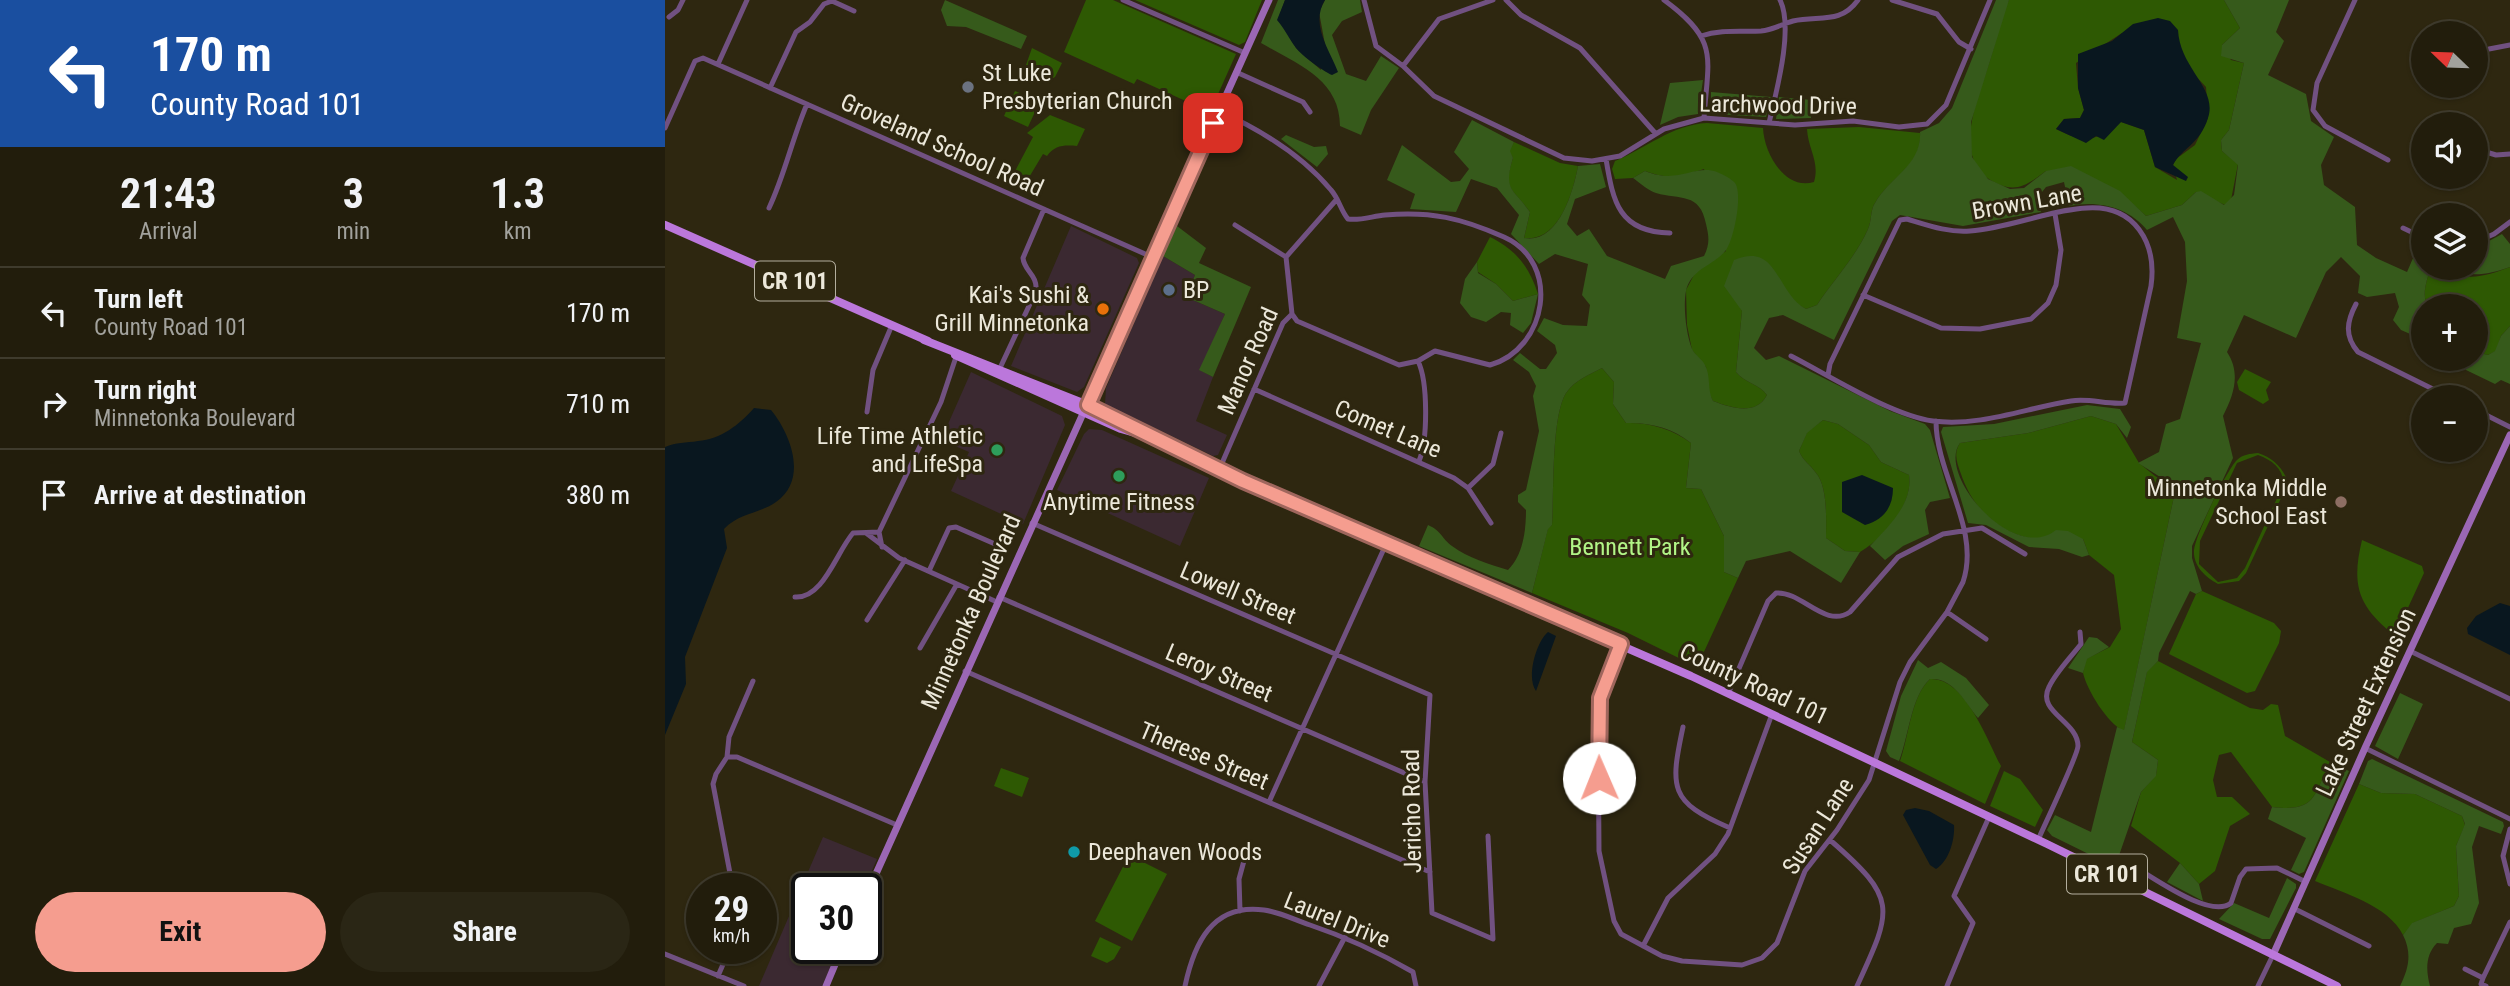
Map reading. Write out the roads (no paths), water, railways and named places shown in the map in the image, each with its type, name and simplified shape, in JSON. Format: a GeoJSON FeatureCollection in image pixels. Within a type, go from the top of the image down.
{"type":"FeatureCollection","features":[{"type":"Feature","properties":{"kind":"main road","name":"County Road 101"},"geometry":{"type":"LineString","coordinates":[[665,225],[1086,409]]}},
{"type":"Feature","properties":{"kind":"main road","name":"County Road 101"},"geometry":{"type":"LineString","coordinates":[[958,354],[1000,368],[1125,431],[1146,436],[1772,713],[2337,986]]}},
{"type":"Feature","properties":{"kind":"street"},"geometry":{"type":"LineString","coordinates":[[669,17],[678,10],[683,0]]}},
{"type":"Feature","properties":{"kind":"street"},"geometry":{"type":"LineString","coordinates":[[665,128],[695,61],[703,58],[718,64],[747,0]]}},
{"type":"Feature","properties":{"kind":"street"},"geometry":{"type":"LineString","coordinates":[[1123,0],[1245,53]]}},
{"type":"Feature","properties":{"kind":"street","name":"Minnetonka Boulevard"},"geometry":{"type":"LineString","coordinates":[[876,873],[1269,0]]}},
{"type":"Feature","properties":{"kind":"street","name":"Larchwood Drive"},"geometry":{"type":"LineString","coordinates":[[1364,0],[1373,41],[1434,96],[1520,139],[1571,160],[1606,159],[1633,150],[1656,134],[1678,124],[1704,118],[1769,123],[1853,121],[1911,127],[1933,121],[1946,106],[1971,50]]}},
{"type":"Feature","properties":{"kind":"street"},"geometry":{"type":"LineString","coordinates":[[1403,66],[1439,19],[1493,0]]}},
{"type":"Feature","properties":{"kind":"street"},"geometry":{"type":"LineString","coordinates":[[1506,0],[1521,15],[1580,48],[1656,134]]}},
{"type":"Feature","properties":{"kind":"street"},"geometry":{"type":"LineString","coordinates":[[1664,0],[1706,42],[1709,56],[1704,118]]}},
{"type":"Feature","properties":{"kind":"street"},"geometry":{"type":"LineString","coordinates":[[1769,123],[1780,77],[1784,25],[1780,0]]}},
{"type":"Feature","properties":{"kind":"street"},"geometry":{"type":"LineString","coordinates":[[1701,36],[1715,32],[1769,30],[1796,21],[1833,19],[1846,13],[1858,0]]}},
{"type":"Feature","properties":{"kind":"street"},"geometry":{"type":"LineString","coordinates":[[1892,0],[1932,11],[1947,23],[1959,42],[1971,50],[1990,0]]}},
{"type":"Feature","properties":{"kind":"street"},"geometry":{"type":"LineString","coordinates":[[2355,0],[2317,83],[2313,110],[2325,126],[2388,160]]}},
{"type":"Feature","properties":{"kind":"street"},"geometry":{"type":"LineString","coordinates":[[770,88],[796,32],[810,22],[824,4],[832,1],[854,11]]}},
{"type":"Feature","properties":{"kind":"street"},"geometry":{"type":"LineString","coordinates":[[2489,48],[2510,45]]}},
{"type":"Feature","properties":{"kind":"street","name":"Groveland School Road"},"geometry":{"type":"LineString","coordinates":[[718,64],[1153,257]]}},
{"type":"Feature","properties":{"kind":"street"},"geometry":{"type":"LineString","coordinates":[[1237,72],[1303,102],[1310,112]]}},
{"type":"Feature","properties":{"kind":"street"},"geometry":{"type":"LineString","coordinates":[[769,208],[784,176],[790,142],[807,104]]}},
{"type":"Feature","properties":{"kind":"street"},"geometry":{"type":"LineString","coordinates":[[1219,111],[1278,142],[1332,191],[1350,220],[1427,213],[1462,221],[1511,241],[1538,274],[1543,291],[1540,312],[1522,343],[1508,357],[1485,365],[1435,351],[1418,361],[1404,365],[1393,363],[1297,321],[1292,314]]}},
{"type":"Feature","properties":{"kind":"street"},"geometry":{"type":"LineString","coordinates":[[2488,153],[2510,154]]}},
{"type":"Feature","properties":{"kind":"street"},"geometry":{"type":"LineString","coordinates":[[1606,159],[1614,198],[1628,220],[1646,231],[1669,233]]}},
{"type":"Feature","properties":{"kind":"street"},"geometry":{"type":"LineString","coordinates":[[1235,225],[1286,257],[1337,199]]}},
{"type":"Feature","properties":{"kind":"street","name":"Brown Lane"},"geometry":{"type":"LineString","coordinates":[[1863,295],[1895,226],[1903,219],[1972,231],[2091,207],[2111,212],[2135,225],[2150,245],[2153,266],[2151,286],[2131,386],[2125,403],[2084,400],[1989,419],[1936,421]]}},
{"type":"Feature","properties":{"kind":"street"},"geometry":{"type":"LineString","coordinates":[[1000,368],[1037,291],[1036,278],[1025,266],[1023,258],[1044,209]]}},
{"type":"Feature","properties":{"kind":"street"},"geometry":{"type":"LineString","coordinates":[[1828,375],[1830,364],[1863,295],[1941,328],[1980,329],[2031,318],[2048,303],[2056,285],[2061,250],[2055,214]]}},
{"type":"Feature","properties":{"kind":"street"},"geometry":{"type":"LineString","coordinates":[[2488,237],[2510,222]]}},
{"type":"Feature","properties":{"kind":"street"},"geometry":{"type":"LineString","coordinates":[[2403,228],[2411,231]]}},
{"type":"Feature","properties":{"kind":"street","name":"Manor Road"},"geometry":{"type":"LineString","coordinates":[[1219,470],[1283,323],[1292,314],[1286,257]]}},
{"type":"Feature","properties":{"kind":"street"},"geometry":{"type":"LineString","coordinates":[[2355,304],[2347,328],[2350,341],[2358,352],[2425,385]]}},
{"type":"Feature","properties":{"kind":"street"},"geometry":{"type":"LineString","coordinates":[[867,412],[873,370],[892,325]]}},
{"type":"Feature","properties":{"kind":"street"},"geometry":{"type":"LineString","coordinates":[[882,547],[880,532],[941,402],[958,354]]}},
{"type":"Feature","properties":{"kind":"street"},"geometry":{"type":"LineString","coordinates":[[1791,356],[1903,411],[1936,421]]}},
{"type":"Feature","properties":{"kind":"street"},"geometry":{"type":"LineString","coordinates":[[1418,361],[1425,384],[1423,446],[1419,461]]}},
{"type":"Feature","properties":{"kind":"street","name":"Comet Lane"},"geometry":{"type":"LineString","coordinates":[[1254,389],[1419,461],[1468,488],[1491,523]]}},
{"type":"Feature","properties":{"kind":"street"},"geometry":{"type":"LineString","coordinates":[[2488,416],[2510,427]]}},
{"type":"Feature","properties":{"kind":"street","name":"Susan Lane"},"geometry":{"type":"LineString","coordinates":[[1621,644],[1603,685],[1598,710],[1599,851],[1617,928],[1621,934],[1643,947],[1682,961],[1742,965],[1762,958],[1777,943],[1805,870],[1830,840],[1861,794],[1876,763],[1900,682],[1921,645],[1947,612],[1966,574],[1968,556],[1963,530],[1938,443],[1936,421]]}},
{"type":"Feature","properties":{"kind":"street"},"geometry":{"type":"LineString","coordinates":[[1468,488],[1493,464],[1501,433]]}},
{"type":"Feature","properties":{"kind":"street","name":"Lake Street Extension"},"geometry":{"type":"LineString","coordinates":[[2258,986],[2510,435]]}},
{"type":"Feature","properties":{"kind":"street","name":"Lowell Street"},"geometry":{"type":"LineString","coordinates":[[1032,523],[1430,695]]}},
{"type":"Feature","properties":{"kind":"street"},"geometry":{"type":"LineString","coordinates":[[929,571],[947,531],[952,527],[995,544],[999,553],[980,594]]}},
{"type":"Feature","properties":{"kind":"street"},"geometry":{"type":"LineString","coordinates":[[1728,694],[1773,595],[1788,594],[1829,616],[1843,617],[1898,557],[1929,540],[1963,530],[1987,530],[2025,554]]}},
{"type":"Feature","properties":{"kind":"street"},"geometry":{"type":"LineString","coordinates":[[795,597],[813,594],[853,533],[880,532]]}},
{"type":"Feature","properties":{"kind":"street","name":"Leroy Street"},"geometry":{"type":"LineString","coordinates":[[866,533],[882,547],[905,560],[980,594],[1425,782]]}},
{"type":"Feature","properties":{"kind":"street"},"geometry":{"type":"LineString","coordinates":[[1269,802],[1387,542]]}},
{"type":"Feature","properties":{"kind":"street"},"geometry":{"type":"LineString","coordinates":[[867,620],[905,560]]}},
{"type":"Feature","properties":{"kind":"street"},"geometry":{"type":"LineString","coordinates":[[920,648],[957,583]]}},
{"type":"Feature","properties":{"kind":"street"},"geometry":{"type":"LineString","coordinates":[[1947,612],[1986,639]]}},
{"type":"Feature","properties":{"kind":"street"},"geometry":{"type":"LineString","coordinates":[[2038,840],[2059,788],[2077,754],[2075,733],[2049,707],[2046,695],[2051,683],[2081,644],[2080,632]]}},
{"type":"Feature","properties":{"kind":"street"},"geometry":{"type":"LineString","coordinates":[[2410,651],[2510,699]]}},
{"type":"Feature","properties":{"kind":"street","name":"Therese Street"},"geometry":{"type":"LineString","coordinates":[[965,671],[1430,872]]}},
{"type":"Feature","properties":{"kind":"street"},"geometry":{"type":"LineString","coordinates":[[730,873],[713,784],[727,757],[729,737],[753,681]]}},
{"type":"Feature","properties":{"kind":"street","name":"Jericho Road"},"geometry":{"type":"LineString","coordinates":[[1430,695],[1425,782],[1432,913],[1493,939],[1488,836]]}},
{"type":"Feature","properties":{"kind":"street"},"geometry":{"type":"LineString","coordinates":[[1643,947],[1668,898],[1715,854],[1730,828],[1772,713]]}},
{"type":"Feature","properties":{"kind":"street"},"geometry":{"type":"LineString","coordinates":[[1683,727],[1675,773],[1680,794],[1693,811],[1730,828]]}},
{"type":"Feature","properties":{"kind":"street"},"geometry":{"type":"LineString","coordinates":[[2365,748],[2510,819]]}},
{"type":"Feature","properties":{"kind":"street"},"geometry":{"type":"LineString","coordinates":[[727,757],[737,757],[897,825]]}},
{"type":"Feature","properties":{"kind":"street"},"geometry":{"type":"LineString","coordinates":[[1947,986],[1973,923],[1967,911],[1955,899],[1955,894],[1989,817]]}},
{"type":"Feature","properties":{"kind":"street"},"geometry":{"type":"LineString","coordinates":[[2510,829],[2503,856],[2510,884]]}},
{"type":"Feature","properties":{"kind":"street"},"geometry":{"type":"LineString","coordinates":[[1830,840],[1865,873],[1881,897],[1884,908],[1883,928],[1857,986]]}},
{"type":"Feature","properties":{"kind":"street"},"geometry":{"type":"LineString","coordinates":[[1187,985],[1191,958],[1201,937],[1219,921],[1240,911],[1239,879],[1248,846]]}},
{"type":"Feature","properties":{"kind":"street"},"geometry":{"type":"LineString","coordinates":[[2135,864],[2138,869],[2194,901],[2224,908],[2234,898],[2242,872],[2260,867],[2277,869],[2306,881]]}},
{"type":"Feature","properties":{"kind":"street"},"geometry":{"type":"LineString","coordinates":[[2295,909],[2369,946]]}},
{"type":"Feature","properties":{"kind":"street","name":"Laurel Drive"},"geometry":{"type":"LineString","coordinates":[[1240,911],[1274,912],[1345,937],[1415,976],[1416,986]]}},
{"type":"Feature","properties":{"kind":"street"},"geometry":{"type":"LineString","coordinates":[[2486,986],[2481,984],[2483,978],[2510,922]]}},
{"type":"Feature","properties":{"kind":"street"},"geometry":{"type":"LineString","coordinates":[[1319,986],[1345,937]]}},
{"type":"Feature","properties":{"kind":"street"},"geometry":{"type":"LineString","coordinates":[[665,954],[744,986]]}},
{"type":"Feature","properties":{"kind":"street"},"geometry":{"type":"LineString","coordinates":[[718,976],[723,964]]}},
{"type":"Feature","properties":{"kind":"street"},"geometry":{"type":"LineString","coordinates":[[826,986],[835,964]]}},
{"type":"Feature","properties":{"kind":"street"},"geometry":{"type":"LineString","coordinates":[[2465,969],[2483,978]]}},
{"type":"Feature","properties":{"kind":"place","name":"St Luke Presbyterian Church"},"geometry":{"type":"Point","coordinates":[968,87]}},
{"type":"Feature","properties":{"kind":"place","name":"BP"},"geometry":{"type":"Point","coordinates":[1169,290]}},
{"type":"Feature","properties":{"kind":"place","name":"Kai's Sushi & Grill Minnetonka"},"geometry":{"type":"Point","coordinates":[1103,309]}},
{"type":"Feature","properties":{"kind":"place","name":"Life Time Athletic and LifeSpa"},"geometry":{"type":"Point","coordinates":[997,450]}},
{"type":"Feature","properties":{"kind":"place","name":"Anytime Fitness"},"geometry":{"type":"Point","coordinates":[1119,476]}},
{"type":"Feature","properties":{"kind":"place","name":"Minnetonka Middle School East"},"geometry":{"type":"Point","coordinates":[2341,502]}},
{"type":"Feature","properties":{"kind":"place","name":"Deephaven Woods"},"geometry":{"type":"Point","coordinates":[1074,852]}},
{"type":"Feature","properties":{"kind":"park label","name":"Bennett Park"},"geometry":{"type":"Point","coordinates":[1630,547]}}]}
